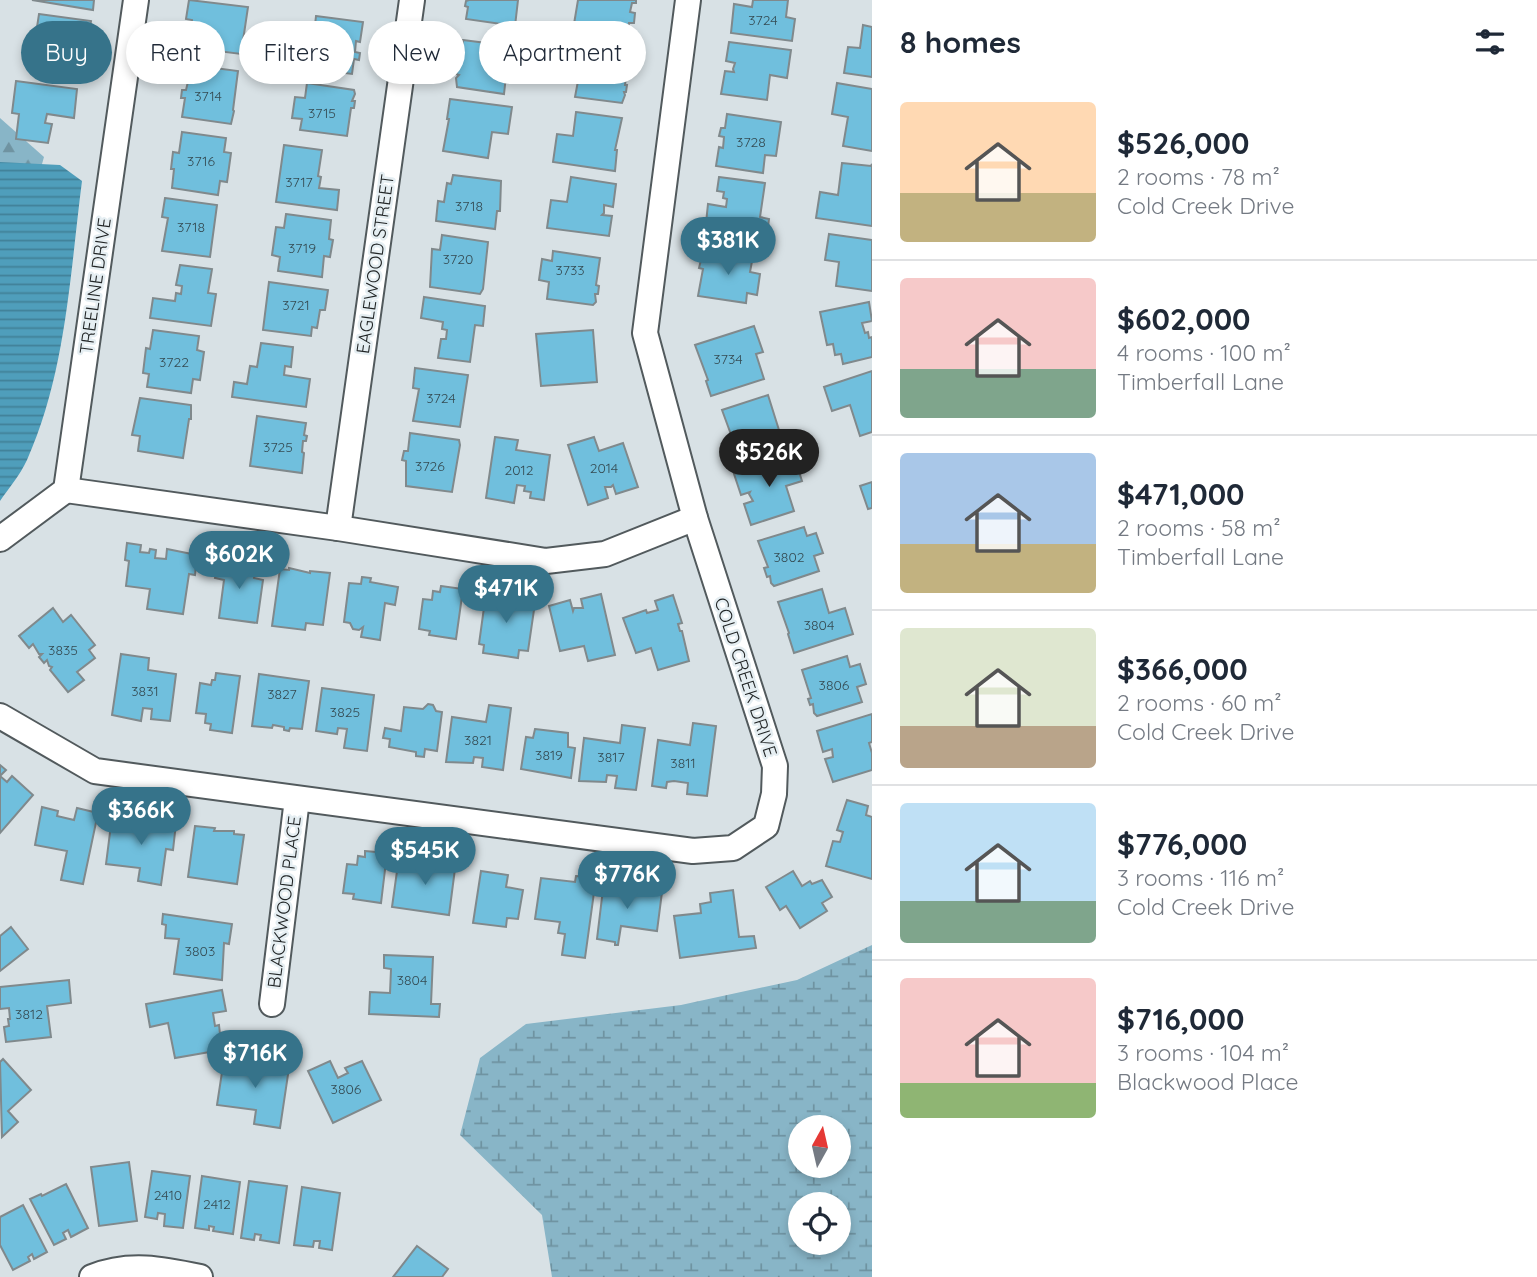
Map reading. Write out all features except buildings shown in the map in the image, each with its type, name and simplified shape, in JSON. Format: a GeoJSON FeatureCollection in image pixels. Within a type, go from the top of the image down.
{"type":"FeatureCollection","features":[{"type":"Feature","properties":{"kind":"street","name":"TREELINE DRIVE"},"geometry":{"type":"LineString","coordinates":[[66,490],[136,0]]}},
{"type":"Feature","properties":{"kind":"street","name":"EAGLEWOOD STREET"},"geometry":{"type":"LineString","coordinates":[[338,528],[412,0]]}},
{"type":"Feature","properties":{"kind":"street","name":"COLD CREEK DRIVE"},"geometry":{"type":"LineString","coordinates":[[0,716],[96,771],[693,851],[733,848],[766,826],[774,794],[775,766],[695,518],[645,333],[688,0]]}},
{"type":"Feature","properties":{"kind":"street"},"geometry":{"type":"LineString","coordinates":[[0,539],[66,490],[338,528],[546,561],[606,554],[695,518]]}},
{"type":"Feature","properties":{"kind":"street","name":"BLACKWOOD PLACE"},"geometry":{"type":"LineString","coordinates":[[272,1004],[297,799]]}},
{"type":"Feature","properties":{"kind":"street"},"geometry":{"type":"LineString","coordinates":[[92,1277],[122,1268],[146,1267],[200,1277]]}},
{"type":"Feature","properties":{"kind":"green space"},"geometry":{"type":"Polygon","coordinates":[[[0,118],[44,157],[0,311],[0,118]]]}},
{"type":"Feature","properties":{"kind":"green space"},"geometry":{"type":"Polygon","coordinates":[[[872,945],[872,1277],[552,1277],[542,1215],[460,1135],[480,1058],[526,1024],[681,1005],[797,980],[872,945]]]}},
{"type":"Feature","properties":{"kind":"shaded area"},"geometry":{"type":"Polygon","coordinates":[[[0,162],[60,165],[82,181],[65,323],[50,393],[27,460],[0,501],[0,162]]]}}]}
